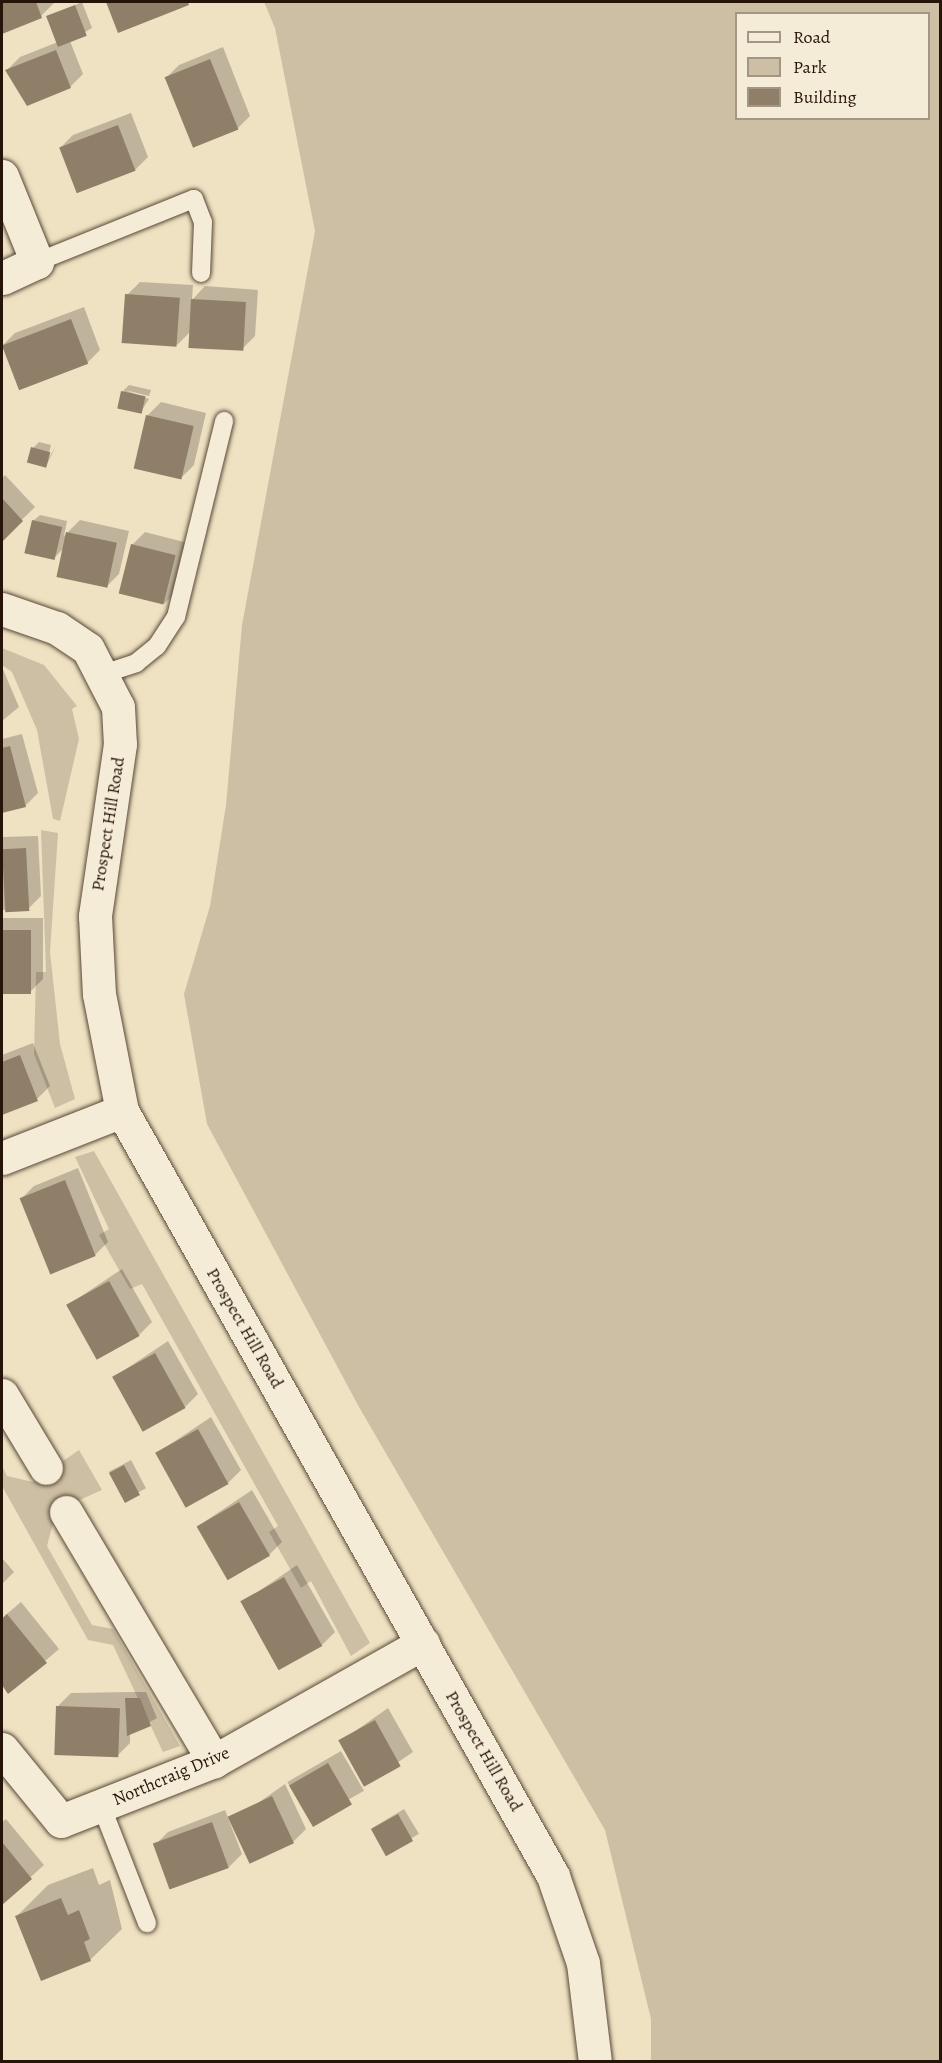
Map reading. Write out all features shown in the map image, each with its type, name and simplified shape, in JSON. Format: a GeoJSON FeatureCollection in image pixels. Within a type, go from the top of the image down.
{"type":"FeatureCollection","features":[{"type":"Feature","properties":{"kind":"street"},"geometry":{"type":"LineString","coordinates":[[2,176],[37,262],[2,278]]}},
{"type":"Feature","properties":{"kind":"street","name":"Prospect Hill Road"},"geometry":{"type":"LineString","coordinates":[[2,609],[57,628],[88,649],[103,674],[118,707],[120,740],[104,830],[96,927],[99,994],[122,1111],[553,1876],[583,1963],[596,2061]]}},
{"type":"Feature","properties":{"kind":"street"},"geometry":{"type":"LineString","coordinates":[[2,1158],[122,1111]]}},
{"type":"Feature","properties":{"kind":"street"},"geometry":{"type":"LineString","coordinates":[[2,1395],[46,1468]]}},
{"type":"Feature","properties":{"kind":"street"},"geometry":{"type":"LineString","coordinates":[[66,1512],[214,1761]]}},
{"type":"Feature","properties":{"kind":"street","name":"Northcraig Drive"},"geometry":{"type":"LineString","coordinates":[[2,1749],[62,1821],[214,1761],[423,1643]]}},
{"type":"Feature","properties":{"kind":"lane"},"geometry":{"type":"LineString","coordinates":[[37,262],[194,199],[203,222],[201,273]]}},
{"type":"Feature","properties":{"kind":"lane"},"geometry":{"type":"LineString","coordinates":[[103,674],[136,663],[156,646],[176,617],[224,421]]}},
{"type":"Feature","properties":{"kind":"lane"},"geometry":{"type":"LineString","coordinates":[[101,1806],[147,1923]]}},
{"type":"Feature","properties":{"kind":"green space"},"geometry":{"type":"Polygon","coordinates":[[[264,2],[940,2],[940,2061],[651,2061],[651,2019],[605,1830],[359,1407],[207,1124],[184,994],[210,906],[226,805],[242,625],[315,231],[275,28],[264,2]]]}},
{"type":"Feature","properties":{"kind":"green space"},"geometry":{"type":"Polygon","coordinates":[[[2,648],[44,665],[77,706],[72,709],[79,739],[60,821],[53,819],[37,730],[12,672],[2,665],[2,648]]]}},
{"type":"Feature","properties":{"kind":"green space"},"geometry":{"type":"Polygon","coordinates":[[[41,830],[58,833],[50,952],[60,1044],[75,1099],[55,1108],[34,1054],[36,972],[46,972],[41,830]]]}},
{"type":"Feature","properties":{"kind":"green space"},"geometry":{"type":"Polygon","coordinates":[[[94,1151],[370,1643],[351,1656],[311,1581],[301,1588],[269,1532],[278,1526],[142,1284],[130,1289],[99,1235],[109,1229],[75,1157],[94,1151]]]}},
{"type":"Feature","properties":{"kind":"green space"},"geometry":{"type":"Polygon","coordinates":[[[79,1450],[102,1490],[50,1513],[54,1520],[47,1546],[92,1625],[113,1629],[180,1746],[163,1752],[113,1645],[88,1640],[2,1486],[2,1466],[7,1476],[33,1482],[79,1450]]]}},
{"type":"Feature","properties":{"kind":"building"},"geometry":{"type":"Polygon","coordinates":[[[2,2],[36,2],[42,18],[2,34],[2,2]]]}},
{"type":"Feature","properties":{"kind":"building"},"geometry":{"type":"Polygon","coordinates":[[[106,2],[188,2],[189,5],[118,33],[106,2]]]}},
{"type":"Feature","properties":{"kind":"building"},"geometry":{"type":"Polygon","coordinates":[[[75,5],[87,36],[58,47],[46,16],[75,5]]]}},
{"type":"Feature","properties":{"kind":"building"},"geometry":{"type":"Polygon","coordinates":[[[56,50],[71,88],[27,106],[5,70],[56,50]]]}},
{"type":"Feature","properties":{"kind":"building"},"geometry":{"type":"Polygon","coordinates":[[[210,59],[238,129],[193,148],[165,77],[210,59]]]}},
{"type":"Feature","properties":{"kind":"building"},"geometry":{"type":"Polygon","coordinates":[[[118,125],[136,171],[77,193],[59,148],[118,125]]]}},
{"type":"Feature","properties":{"kind":"building"},"geometry":{"type":"Polygon","coordinates":[[[125,294],[180,298],[176,347],[122,343],[125,294]]]}},
{"type":"Feature","properties":{"kind":"building"},"geometry":{"type":"Polygon","coordinates":[[[191,299],[246,302],[243,351],[188,348],[191,299]]]}},
{"type":"Feature","properties":{"kind":"building"},"geometry":{"type":"Polygon","coordinates":[[[71,319],[88,364],[19,390],[2,345],[71,319]]]}},
{"type":"Feature","properties":{"kind":"building"},"geometry":{"type":"Polygon","coordinates":[[[121,391],[145,396],[142,414],[117,409],[121,391]]]}},
{"type":"Feature","properties":{"kind":"building"},"geometry":{"type":"Polygon","coordinates":[[[146,415],[194,426],[181,480],[134,469],[146,415]]]}},
{"type":"Feature","properties":{"kind":"building"},"geometry":{"type":"Polygon","coordinates":[[[31,447],[50,452],[46,468],[27,462],[31,447]]]}},
{"type":"Feature","properties":{"kind":"building"},"geometry":{"type":"Polygon","coordinates":[[[2,498],[23,521],[2,542],[2,498]]]}},
{"type":"Feature","properties":{"kind":"building"},"geometry":{"type":"Polygon","coordinates":[[[32,520],[62,527],[55,560],[24,553],[32,520]]]}},
{"type":"Feature","properties":{"kind":"building"},"geometry":{"type":"Polygon","coordinates":[[[66,532],[117,543],[107,588],[56,577],[66,532]]]}},
{"type":"Feature","properties":{"kind":"building"},"geometry":{"type":"Polygon","coordinates":[[[131,544],[176,555],[163,605],[119,593],[131,544]]]}},
{"type":"Feature","properties":{"kind":"building"},"geometry":{"type":"Polygon","coordinates":[[[10,746],[26,807],[2,813],[2,748],[10,746]]]}},
{"type":"Feature","properties":{"kind":"building"},"geometry":{"type":"Polygon","coordinates":[[[26,848],[29,911],[5,912],[2,849],[26,848]]]}},
{"type":"Feature","properties":{"kind":"building"},"geometry":{"type":"Polygon","coordinates":[[[2,930],[31,930],[31,994],[2,994],[2,930]]]}},
{"type":"Feature","properties":{"kind":"building"},"geometry":{"type":"Polygon","coordinates":[[[20,1055],[38,1101],[2,1115],[2,1062],[20,1055]]]}},
{"type":"Feature","properties":{"kind":"building"},"geometry":{"type":"Polygon","coordinates":[[[65,1180],[96,1256],[50,1274],[20,1198],[65,1180]]]}},
{"type":"Feature","properties":{"kind":"building"},"geometry":{"type":"Polygon","coordinates":[[[109,1281],[140,1336],[97,1360],[66,1305],[109,1281]]]}},
{"type":"Feature","properties":{"kind":"building"},"geometry":{"type":"Polygon","coordinates":[[[155,1353],[186,1408],[143,1432],[112,1377],[155,1353]]]}},
{"type":"Feature","properties":{"kind":"building"},"geometry":{"type":"Polygon","coordinates":[[[198,1429],[229,1484],[186,1508],[155,1453],[198,1429]]]}},
{"type":"Feature","properties":{"kind":"building"},"geometry":{"type":"Polygon","coordinates":[[[124,1465],[140,1495],[125,1503],[109,1473],[124,1465]]]}},
{"type":"Feature","properties":{"kind":"building"},"geometry":{"type":"Polygon","coordinates":[[[239,1502],[270,1556],[228,1580],[197,1527],[239,1502]]]}},
{"type":"Feature","properties":{"kind":"building"},"geometry":{"type":"Polygon","coordinates":[[[284,1577],[322,1646],[279,1670],[240,1601],[284,1577]]]}},
{"type":"Feature","properties":{"kind":"building"},"geometry":{"type":"Polygon","coordinates":[[[7,1614],[47,1663],[8,1694],[2,1685],[2,1619],[7,1614]]]}},
{"type":"Feature","properties":{"kind":"building"},"geometry":{"type":"Polygon","coordinates":[[[125,1698],[140,1698],[151,1726],[127,1736],[125,1698]]]}},
{"type":"Feature","properties":{"kind":"building"},"geometry":{"type":"Polygon","coordinates":[[[56,1706],[120,1708],[118,1757],[54,1755],[56,1706]]]}},
{"type":"Feature","properties":{"kind":"building"},"geometry":{"type":"Polygon","coordinates":[[[375,1720],[401,1766],[364,1787],[338,1740],[375,1720]]]}},
{"type":"Feature","properties":{"kind":"building"},"geometry":{"type":"Polygon","coordinates":[[[328,1763],[352,1805],[313,1827],[289,1786],[328,1763]]]}},
{"type":"Feature","properties":{"kind":"building"},"geometry":{"type":"Polygon","coordinates":[[[272,1796],[294,1843],[250,1864],[228,1817],[272,1796]]]}},
{"type":"Feature","properties":{"kind":"building"},"geometry":{"type":"Polygon","coordinates":[[[398,1814],[413,1841],[386,1856],[371,1829],[398,1814]]]}},
{"type":"Feature","properties":{"kind":"building"},"geometry":{"type":"Polygon","coordinates":[[[212,1822],[229,1868],[170,1890],[153,1844],[212,1822]]]}},
{"type":"Feature","properties":{"kind":"building"},"geometry":{"type":"Polygon","coordinates":[[[2,1842],[32,1879],[2,1905],[2,1842]]]}},
{"type":"Feature","properties":{"kind":"building"},"geometry":{"type":"Polygon","coordinates":[[[61,1898],[68,1915],[79,1910],[90,1939],[84,1942],[91,1961],[41,1981],[15,1916],[61,1898]]]}}]}
